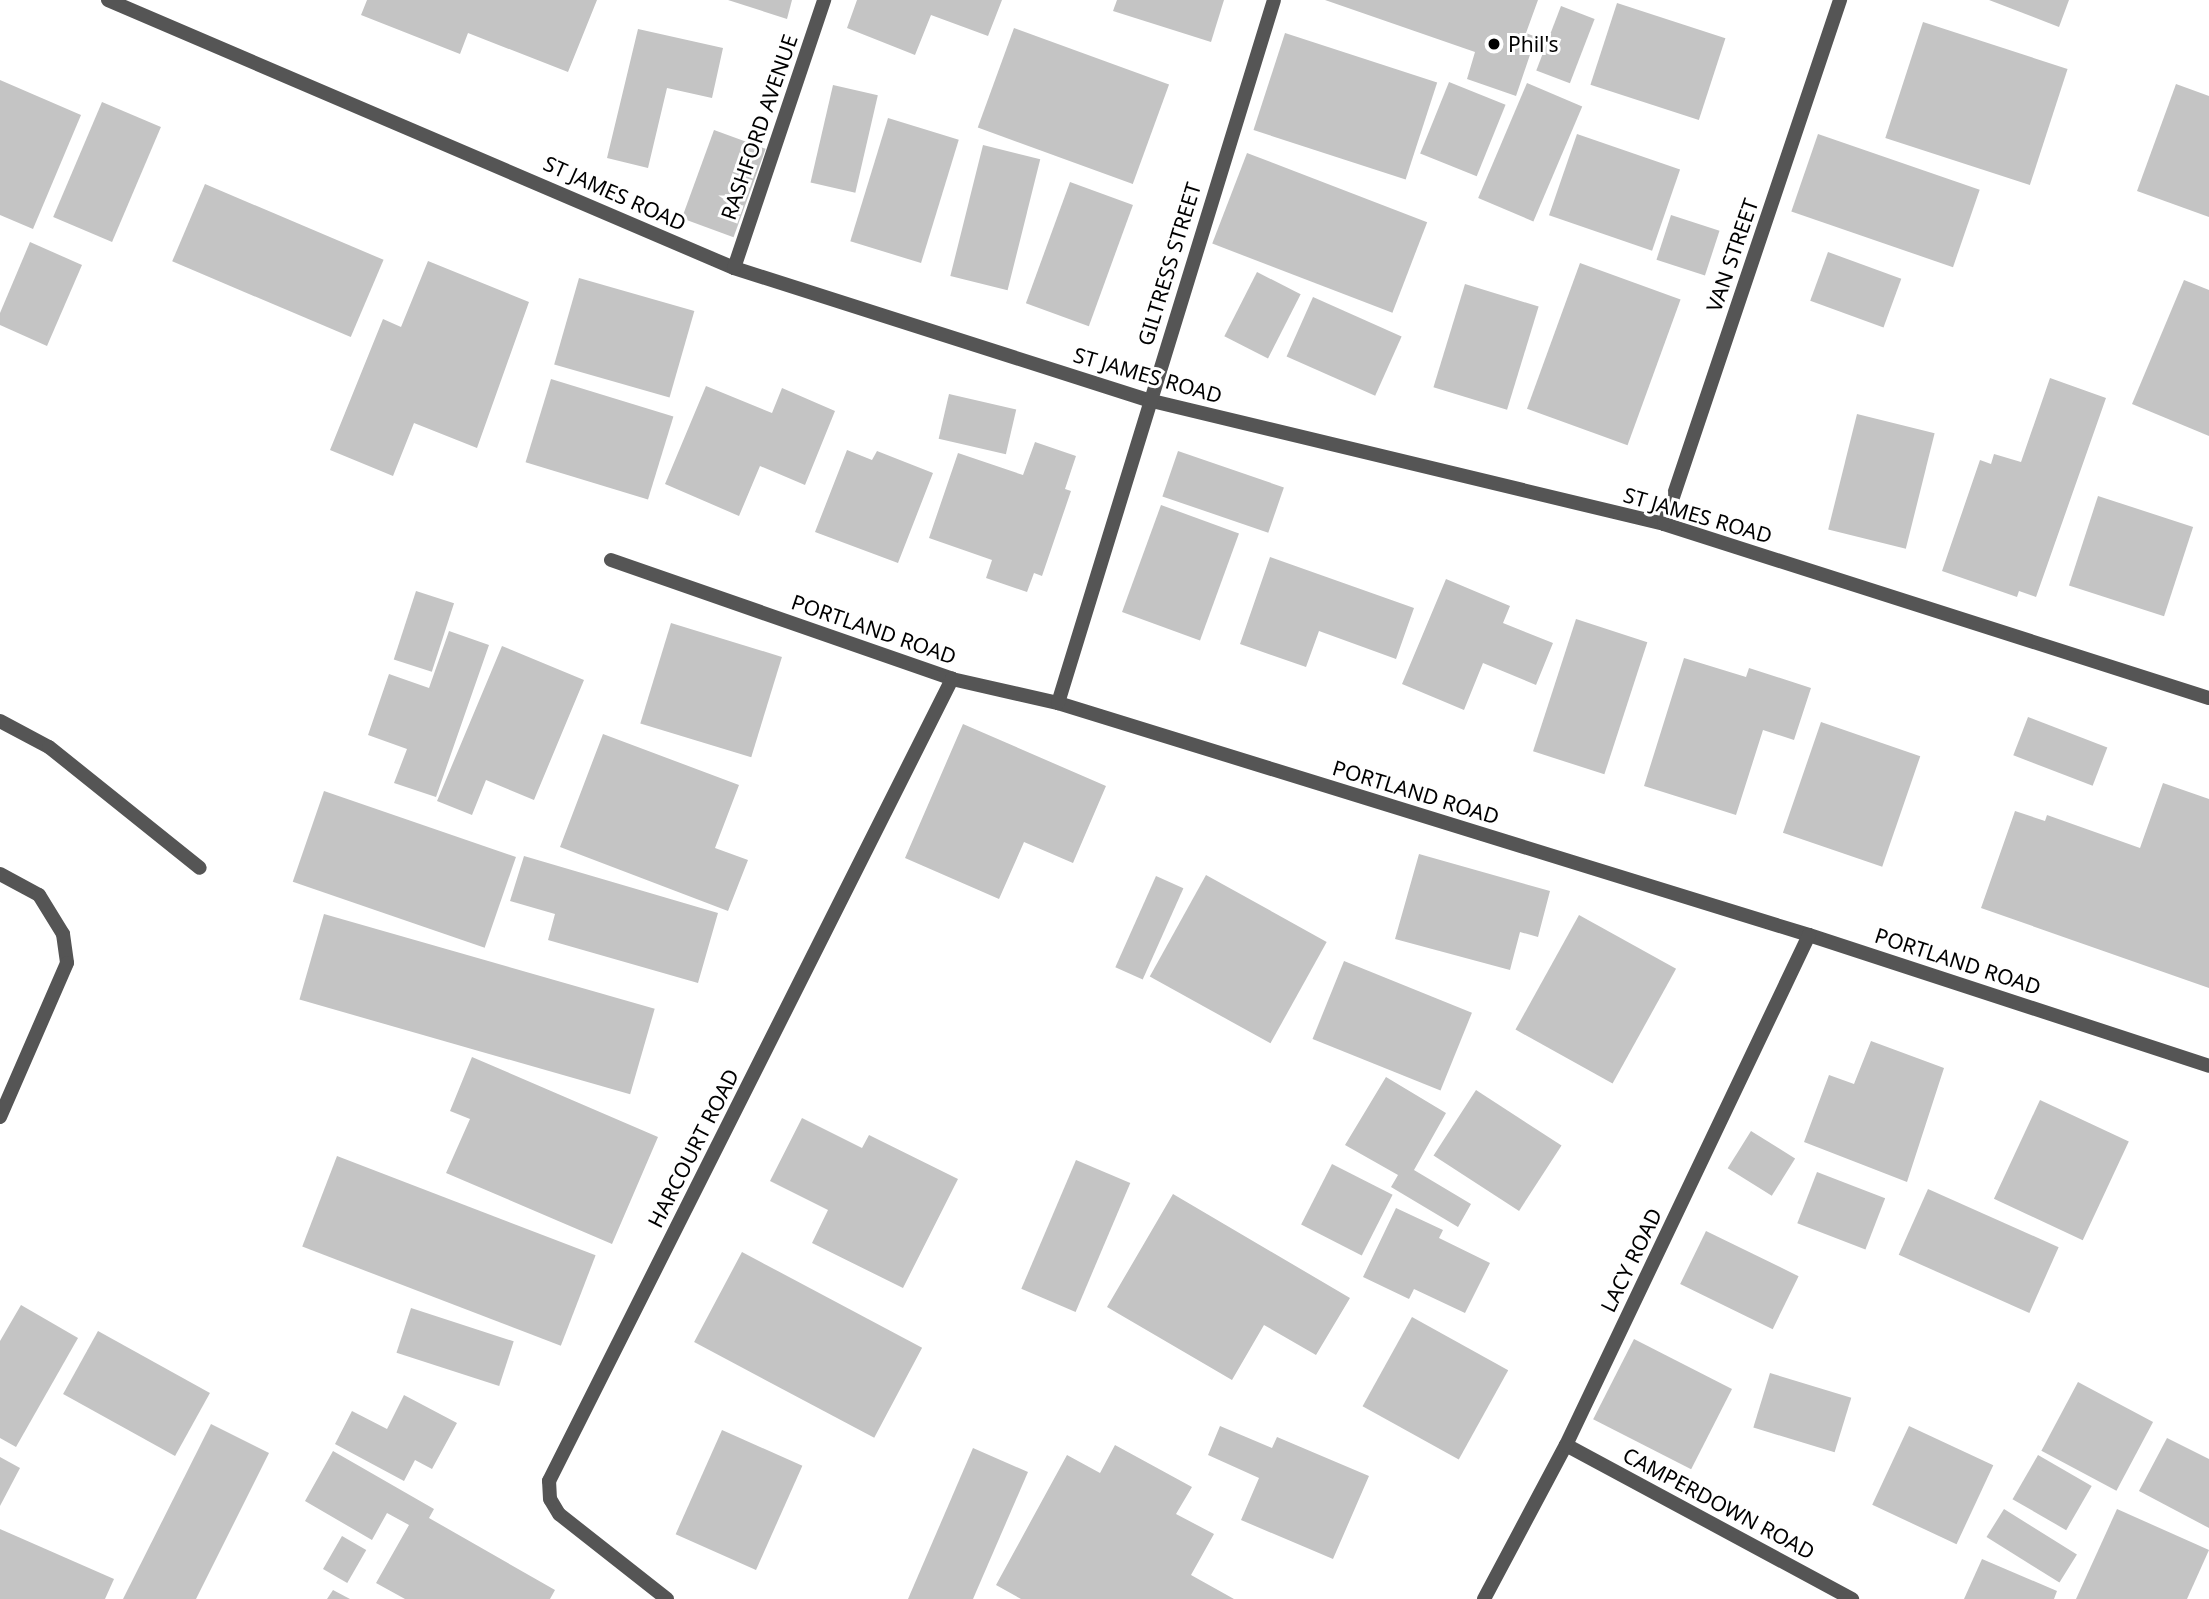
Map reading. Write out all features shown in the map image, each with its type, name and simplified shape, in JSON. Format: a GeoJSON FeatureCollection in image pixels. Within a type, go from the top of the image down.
{"type":"FeatureCollection","features":[{"type":"Feature","properties":{"kind":"street","name":"ST JAMES ROAD"},"geometry":{"type":"LineString","coordinates":[[108,0],[734,268],[1148,400],[1664,524],[2208,696]]}},
{"type":"Feature","properties":{"kind":"street","name":"RASHFORD AVENUE"},"geometry":{"type":"LineString","coordinates":[[734,268],[824,0]]}},
{"type":"Feature","properties":{"kind":"street","name":"GILTRESS STREET"},"geometry":{"type":"LineString","coordinates":[[1058,703],[1148,400],[1274,0]]}},
{"type":"Feature","properties":{"kind":"street","name":"VAN STREET"},"geometry":{"type":"LineString","coordinates":[[1664,524],[1840,0]]}},
{"type":"Feature","properties":{"kind":"street","name":"PORTLAND ROAD"},"geometry":{"type":"LineString","coordinates":[[611,559],[952,679],[1058,703],[1809,935],[2209,1066]]}},
{"type":"Feature","properties":{"kind":"street","name":"HARCOURT ROAD"},"geometry":{"type":"LineString","coordinates":[[667,1599],[559,1514],[549,1481],[952,679]]}},
{"type":"Feature","properties":{"kind":"street"},"geometry":{"type":"LineString","coordinates":[[0,720],[49,747],[200,868]]}},
{"type":"Feature","properties":{"kind":"street"},"geometry":{"type":"LineString","coordinates":[[0,874],[39,895],[63,934],[67,963],[0,1116]]}},
{"type":"Feature","properties":{"kind":"street","name":"LACY ROAD"},"geometry":{"type":"LineString","coordinates":[[1484,1599],[1566,1445],[1809,935]]}},
{"type":"Feature","properties":{"kind":"street","name":"CAMPERDOWN ROAD"},"geometry":{"type":"LineString","coordinates":[[1566,1445],[1852,1599]]}},
{"type":"Feature","properties":{"kind":"building"},"geometry":{"type":"Polygon","coordinates":[[[367,0],[597,0],[568,72],[468,33],[460,54],[361,15],[367,0]]]}},
{"type":"Feature","properties":{"kind":"building"},"geometry":{"type":"Polygon","coordinates":[[[728,0],[792,0],[787,19],[728,0]]]}},
{"type":"Feature","properties":{"kind":"building"},"geometry":{"type":"Polygon","coordinates":[[[857,0],[1002,0],[988,36],[931,15],[915,55],[847,28],[857,0]]]}},
{"type":"Feature","properties":{"kind":"building"},"geometry":{"type":"Polygon","coordinates":[[[1117,0],[1224,0],[1211,42],[1113,11],[1117,0]]]}},
{"type":"Feature","properties":{"kind":"building","name":"Phil's"},"geometry":{"type":"Polygon","coordinates":[[[1325,0],[1538,0],[1526,33],[1536,37],[1516,96],[1467,79],[1475,52],[1325,0]]]}},
{"type":"Feature","properties":{"kind":"building"},"geometry":{"type":"Polygon","coordinates":[[[1989,0],[2069,0],[2059,27],[1989,0]]]}},
{"type":"Feature","properties":{"kind":"building"},"geometry":{"type":"Polygon","coordinates":[[[1617,3],[1725,38],[1699,120],[1590,85],[1617,3]]]}},
{"type":"Feature","properties":{"kind":"building"},"geometry":{"type":"Polygon","coordinates":[[[1561,6],[1595,19],[1570,83],[1536,70],[1561,6]]]}},
{"type":"Feature","properties":{"kind":"building"},"geometry":{"type":"Polygon","coordinates":[[[1923,22],[2068,69],[2030,185],[1885,138],[1923,22]]]}},
{"type":"Feature","properties":{"kind":"building"},"geometry":{"type":"Polygon","coordinates":[[[1014,28],[1169,84],[1133,184],[978,128],[1014,28]]]}},
{"type":"Feature","properties":{"kind":"building"},"geometry":{"type":"Polygon","coordinates":[[[638,29],[723,48],[712,98],[667,88],[648,168],[607,158],[638,29]]]}},
{"type":"Feature","properties":{"kind":"building"},"geometry":{"type":"Polygon","coordinates":[[[1285,33],[1437,82],[1406,179],[1253,130],[1285,33]]]}},
{"type":"Feature","properties":{"kind":"building"},"geometry":{"type":"Polygon","coordinates":[[[0,80],[81,115],[33,229],[0,215],[0,80]]]}},
{"type":"Feature","properties":{"kind":"building"},"geometry":{"type":"Polygon","coordinates":[[[1449,82],[1506,105],[1477,176],[1420,153],[1449,82]]]}},
{"type":"Feature","properties":{"kind":"building"},"geometry":{"type":"Polygon","coordinates":[[[1527,83],[1582,106],[1533,222],[1478,198],[1527,83]]]}},
{"type":"Feature","properties":{"kind":"building"},"geometry":{"type":"Polygon","coordinates":[[[2176,84],[2209,96],[2209,217],[2137,191],[2176,84]]]}},
{"type":"Feature","properties":{"kind":"building"},"geometry":{"type":"Polygon","coordinates":[[[833,85],[878,95],[855,193],[811,182],[833,85]]]}},
{"type":"Feature","properties":{"kind":"building"},"geometry":{"type":"Polygon","coordinates":[[[102,102],[161,127],[112,242],[53,217],[102,102]]]}},
{"type":"Feature","properties":{"kind":"building"},"geometry":{"type":"Polygon","coordinates":[[[888,118],[959,140],[921,263],[850,241],[888,118]]]}},
{"type":"Feature","properties":{"kind":"building"},"geometry":{"type":"Polygon","coordinates":[[[714,130],[766,149],[734,237],[682,218],[714,130]]]}},
{"type":"Feature","properties":{"kind":"building"},"geometry":{"type":"Polygon","coordinates":[[[1577,134],[1680,169],[1652,251],[1549,215],[1577,134]]]}},
{"type":"Feature","properties":{"kind":"building"},"geometry":{"type":"Polygon","coordinates":[[[1818,134],[1980,190],[1953,267],[1791,212],[1818,134]]]}},
{"type":"Feature","properties":{"kind":"building"},"geometry":{"type":"Polygon","coordinates":[[[983,145],[1040,159],[1008,290],[950,276],[983,145]]]}},
{"type":"Feature","properties":{"kind":"building"},"geometry":{"type":"Polygon","coordinates":[[[1247,153],[1427,222],[1392,313],[1212,244],[1247,153]]]}},
{"type":"Feature","properties":{"kind":"building"},"geometry":{"type":"Polygon","coordinates":[[[1070,182],[1133,205],[1089,326],[1026,303],[1070,182]]]}},
{"type":"Feature","properties":{"kind":"building"},"geometry":{"type":"Polygon","coordinates":[[[205,184],[384,260],[351,337],[172,261],[205,184]]]}},
{"type":"Feature","properties":{"kind":"building"},"geometry":{"type":"Polygon","coordinates":[[[1671,215],[1720,231],[1705,275],[1656,260],[1671,215]]]}},
{"type":"Feature","properties":{"kind":"building"},"geometry":{"type":"Polygon","coordinates":[[[30,242],[82,265],[47,346],[0,325],[0,313],[30,242]]]}},
{"type":"Feature","properties":{"kind":"building"},"geometry":{"type":"Polygon","coordinates":[[[1828,252],[1901,279],[1884,328],[1810,301],[1828,252]]]}},
{"type":"Feature","properties":{"kind":"building"},"geometry":{"type":"Polygon","coordinates":[[[428,261],[529,302],[477,448],[414,423],[393,476],[330,450],[383,319],[401,327],[428,261]]]}},
{"type":"Feature","properties":{"kind":"building"},"geometry":{"type":"Polygon","coordinates":[[[1580,263],[1681,300],[1628,445],[1527,409],[1580,263]]]}},
{"type":"Feature","properties":{"kind":"building"},"geometry":{"type":"Polygon","coordinates":[[[1257,272],[1301,294],[1268,358],[1224,336],[1257,272]]]}},
{"type":"Feature","properties":{"kind":"building"},"geometry":{"type":"Polygon","coordinates":[[[579,278],[694,311],[670,398],[554,365],[579,278]]]}},
{"type":"Feature","properties":{"kind":"building"},"geometry":{"type":"Polygon","coordinates":[[[2184,280],[2209,290],[2209,436],[2132,404],[2184,280]]]}},
{"type":"Feature","properties":{"kind":"building"},"geometry":{"type":"Polygon","coordinates":[[[1465,284],[1539,307],[1507,410],[1433,387],[1465,284]]]}},
{"type":"Feature","properties":{"kind":"building"},"geometry":{"type":"Polygon","coordinates":[[[1313,297],[1402,336],[1375,396],[1287,356],[1313,297]]]}},
{"type":"Feature","properties":{"kind":"building"},"geometry":{"type":"Polygon","coordinates":[[[2050,378],[2106,398],[2036,597],[2019,591],[2017,597],[1942,571],[1980,460],[1991,464],[1994,454],[2021,462],[2050,378]]]}},
{"type":"Feature","properties":{"kind":"building"},"geometry":{"type":"Polygon","coordinates":[[[551,379],[673,416],[648,500],[526,462],[551,379]]]}},
{"type":"Feature","properties":{"kind":"building"},"geometry":{"type":"Polygon","coordinates":[[[706,386],[772,413],[782,388],[835,411],[805,485],[760,466],[739,516],[665,484],[706,386]]]}},
{"type":"Feature","properties":{"kind":"building"},"geometry":{"type":"Polygon","coordinates":[[[949,394],[1016,410],[1006,454],[939,439],[949,394]]]}},
{"type":"Feature","properties":{"kind":"building"},"geometry":{"type":"Polygon","coordinates":[[[1857,414],[1935,433],[1906,549],[1828,529],[1857,414]]]}},
{"type":"Feature","properties":{"kind":"building"},"geometry":{"type":"Polygon","coordinates":[[[1035,442],[1076,456],[1065,489],[1071,491],[1042,576],[1034,573],[1027,592],[986,578],[992,560],[929,538],[958,453],[1023,475],[1035,442]]]}},
{"type":"Feature","properties":{"kind":"building"},"geometry":{"type":"Polygon","coordinates":[[[847,450],[872,460],[877,451],[933,473],[898,563],[815,532],[847,450]]]}},
{"type":"Feature","properties":{"kind":"building"},"geometry":{"type":"Polygon","coordinates":[[[1178,451],[1284,487],[1268,533],[1162,496],[1178,451]]]}},
{"type":"Feature","properties":{"kind":"building"},"geometry":{"type":"Polygon","coordinates":[[[2098,496],[2193,527],[2164,616],[2069,585],[2098,496]]]}},
{"type":"Feature","properties":{"kind":"building"},"geometry":{"type":"Polygon","coordinates":[[[1161,505],[1239,533],[1200,641],[1122,612],[1161,505]]]}},
{"type":"Feature","properties":{"kind":"building"},"geometry":{"type":"Polygon","coordinates":[[[1270,557],[1414,608],[1396,659],[1319,631],[1306,667],[1240,644],[1270,557]]]}},
{"type":"Feature","properties":{"kind":"building"},"geometry":{"type":"Polygon","coordinates":[[[1446,579],[1510,606],[1503,623],[1553,643],[1536,685],[1483,663],[1464,710],[1402,684],[1446,579]]]}},
{"type":"Feature","properties":{"kind":"building"},"geometry":{"type":"Polygon","coordinates":[[[416,591],[454,603],[432,672],[394,659],[416,591]]]}},
{"type":"Feature","properties":{"kind":"building"},"geometry":{"type":"Polygon","coordinates":[[[1576,619],[1647,642],[1604,774],[1533,751],[1576,619]]]}},
{"type":"Feature","properties":{"kind":"building"},"geometry":{"type":"Polygon","coordinates":[[[671,623],[782,657],[751,757],[640,723],[671,623]]]}},
{"type":"Feature","properties":{"kind":"building"},"geometry":{"type":"Polygon","coordinates":[[[449,631],[489,645],[436,797],[394,783],[407,749],[368,735],[389,674],[429,688],[449,631]]]}},
{"type":"Feature","properties":{"kind":"building"},"geometry":{"type":"Polygon","coordinates":[[[502,646],[584,680],[534,800],[486,780],[472,815],[437,801],[502,646]]]}},
{"type":"Feature","properties":{"kind":"building"},"geometry":{"type":"Polygon","coordinates":[[[1684,658],[1746,677],[1749,668],[1811,688],[1794,740],[1763,730],[1736,815],[1644,786],[1684,658]]]}},
{"type":"Feature","properties":{"kind":"building"},"geometry":{"type":"Polygon","coordinates":[[[2028,717],[2107,747],[2093,786],[2013,755],[2028,717]]]}},
{"type":"Feature","properties":{"kind":"building"},"geometry":{"type":"Polygon","coordinates":[[[1821,722],[1920,756],[1882,867],[1783,833],[1821,722]]]}},
{"type":"Feature","properties":{"kind":"building"},"geometry":{"type":"Polygon","coordinates":[[[963,724],[1106,786],[1073,863],[1024,842],[999,899],[905,858],[963,724]]]}},
{"type":"Feature","properties":{"kind":"building"},"geometry":{"type":"Polygon","coordinates":[[[603,734],[739,785],[715,848],[748,860],[728,911],[560,847],[603,734]]]}},
{"type":"Feature","properties":{"kind":"building"},"geometry":{"type":"Polygon","coordinates":[[[2163,783],[2209,799],[2209,988],[1981,908],[2015,811],[2045,821],[2047,815],[2140,848],[2163,783]]]}},
{"type":"Feature","properties":{"kind":"building"},"geometry":{"type":"Polygon","coordinates":[[[324,791],[516,857],[485,948],[293,882],[324,791]]]}},
{"type":"Feature","properties":{"kind":"building"},"geometry":{"type":"Polygon","coordinates":[[[1419,854],[1550,891],[1538,937],[1520,932],[1510,970],[1395,939],[1419,854]]]}},
{"type":"Feature","properties":{"kind":"building"},"geometry":{"type":"Polygon","coordinates":[[[524,856],[718,913],[698,983],[548,940],[555,914],[510,901],[524,856]]]}},
{"type":"Feature","properties":{"kind":"building"},"geometry":{"type":"Polygon","coordinates":[[[1206,875],[1327,942],[1270,1043],[1150,976],[1206,875]]]}},
{"type":"Feature","properties":{"kind":"building"},"geometry":{"type":"Polygon","coordinates":[[[1156,876],[1183,888],[1143,980],[1115,967],[1156,876]]]}},
{"type":"Feature","properties":{"kind":"building"},"geometry":{"type":"Polygon","coordinates":[[[324,914],[655,1009],[630,1094],[299,1000],[324,914]]]}},
{"type":"Feature","properties":{"kind":"building"},"geometry":{"type":"Polygon","coordinates":[[[1579,915],[1676,969],[1613,1083],[1515,1030],[1579,915]]]}},
{"type":"Feature","properties":{"kind":"building"},"geometry":{"type":"Polygon","coordinates":[[[1344,961],[1472,1013],[1440,1091],[1313,1039],[1344,961]]]}},
{"type":"Feature","properties":{"kind":"building"},"geometry":{"type":"Polygon","coordinates":[[[1871,1041],[1944,1068],[1907,1182],[1804,1142],[1829,1075],[1854,1084],[1871,1041]]]}},
{"type":"Feature","properties":{"kind":"building"},"geometry":{"type":"Polygon","coordinates":[[[472,1057],[658,1137],[612,1244],[446,1173],[470,1119],[450,1111],[472,1057]]]}},
{"type":"Feature","properties":{"kind":"building"},"geometry":{"type":"Polygon","coordinates":[[[1386,1077],[1446,1113],[1414,1170],[1471,1204],[1458,1227],[1391,1187],[1398,1175],[1345,1145],[1386,1077]]]}},
{"type":"Feature","properties":{"kind":"building"},"geometry":{"type":"Polygon","coordinates":[[[1476,1090],[1562,1146],[1519,1211],[1434,1155],[1476,1090]]]}},
{"type":"Feature","properties":{"kind":"building"},"geometry":{"type":"Polygon","coordinates":[[[2040,1100],[2129,1141],[2083,1240],[1994,1199],[2040,1100]]]}},
{"type":"Feature","properties":{"kind":"building"},"geometry":{"type":"Polygon","coordinates":[[[802,1118],[862,1148],[869,1135],[958,1179],[903,1288],[812,1243],[828,1210],[770,1181],[802,1118]]]}},
{"type":"Feature","properties":{"kind":"building"},"geometry":{"type":"Polygon","coordinates":[[[1751,1131],[1795,1159],[1772,1196],[1728,1168],[1751,1131]]]}},
{"type":"Feature","properties":{"kind":"building"},"geometry":{"type":"Polygon","coordinates":[[[337,1156],[596,1255],[561,1346],[302,1247],[337,1156]]]}},
{"type":"Feature","properties":{"kind":"building"},"geometry":{"type":"Polygon","coordinates":[[[1076,1160],[1130,1183],[1076,1312],[1021,1289],[1076,1160]]]}},
{"type":"Feature","properties":{"kind":"building"},"geometry":{"type":"Polygon","coordinates":[[[1332,1164],[1393,1195],[1362,1255],[1301,1225],[1332,1164]]]}},
{"type":"Feature","properties":{"kind":"building"},"geometry":{"type":"Polygon","coordinates":[[[1817,1172],[1885,1198],[1865,1250],[1797,1223],[1817,1172]]]}},
{"type":"Feature","properties":{"kind":"building"},"geometry":{"type":"Polygon","coordinates":[[[1928,1189],[2059,1247],[2029,1313],[1899,1255],[1928,1189]]]}},
{"type":"Feature","properties":{"kind":"building"},"geometry":{"type":"Polygon","coordinates":[[[1173,1194],[1350,1298],[1316,1355],[1264,1325],[1232,1380],[1107,1307],[1173,1194]]]}},
{"type":"Feature","properties":{"kind":"building"},"geometry":{"type":"Polygon","coordinates":[[[1396,1208],[1443,1230],[1439,1238],[1490,1263],[1465,1313],[1414,1289],[1409,1299],[1363,1277],[1396,1208]]]}},
{"type":"Feature","properties":{"kind":"building"},"geometry":{"type":"Polygon","coordinates":[[[1706,1231],[1799,1276],[1773,1329],[1680,1284],[1706,1231]]]}},
{"type":"Feature","properties":{"kind":"building"},"geometry":{"type":"Polygon","coordinates":[[[742,1252],[922,1348],[874,1438],[694,1342],[742,1252]]]}},
{"type":"Feature","properties":{"kind":"building"},"geometry":{"type":"Polygon","coordinates":[[[21,1305],[78,1338],[16,1447],[0,1438],[0,1341],[21,1305]]]}},
{"type":"Feature","properties":{"kind":"building"},"geometry":{"type":"Polygon","coordinates":[[[411,1308],[514,1341],[499,1386],[396,1353],[411,1308]]]}},
{"type":"Feature","properties":{"kind":"building"},"geometry":{"type":"Polygon","coordinates":[[[1412,1317],[1508,1370],[1459,1460],[1363,1406],[1412,1317]]]}},
{"type":"Feature","properties":{"kind":"building"},"geometry":{"type":"Polygon","coordinates":[[[98,1331],[210,1393],[175,1456],[63,1394],[98,1331]]]}},
{"type":"Feature","properties":{"kind":"building"},"geometry":{"type":"Polygon","coordinates":[[[1634,1339],[1732,1389],[1691,1469],[1593,1419],[1634,1339]]]}},
{"type":"Feature","properties":{"kind":"building"},"geometry":{"type":"Polygon","coordinates":[[[1770,1373],[1851,1398],[1835,1452],[1753,1428],[1770,1373]]]}},
{"type":"Feature","properties":{"kind":"building"},"geometry":{"type":"Polygon","coordinates":[[[2078,1382],[2153,1422],[2116,1491],[2041,1451],[2078,1382]]]}},
{"type":"Feature","properties":{"kind":"building"},"geometry":{"type":"Polygon","coordinates":[[[404,1395],[457,1423],[432,1469],[415,1460],[404,1481],[335,1444],[352,1411],[387,1429],[404,1395]]]}},
{"type":"Feature","properties":{"kind":"building"},"geometry":{"type":"Polygon","coordinates":[[[211,1424],[269,1453],[196,1599],[123,1599],[211,1424]]]}},
{"type":"Feature","properties":{"kind":"building"},"geometry":{"type":"Polygon","coordinates":[[[1220,1426],[1272,1448],[1277,1437],[1369,1476],[1333,1559],[1241,1520],[1259,1478],[1208,1455],[1220,1426]]]}},
{"type":"Feature","properties":{"kind":"building"},"geometry":{"type":"Polygon","coordinates":[[[1909,1426],[1993,1465],[1957,1544],[1872,1505],[1909,1426]]]}},
{"type":"Feature","properties":{"kind":"building"},"geometry":{"type":"Polygon","coordinates":[[[722,1430],[802,1466],[756,1570],[676,1534],[722,1430]]]}},
{"type":"Feature","properties":{"kind":"building"},"geometry":{"type":"Polygon","coordinates":[[[2167,1438],[2209,1459],[2209,1528],[2139,1491],[2167,1438]]]}},
{"type":"Feature","properties":{"kind":"building"},"geometry":{"type":"Polygon","coordinates":[[[1115,1445],[1192,1487],[1176,1514],[1214,1534],[1191,1575],[1234,1599],[1021,1599],[996,1585],[1067,1455],[1100,1473],[1115,1445]]]}},
{"type":"Feature","properties":{"kind":"building"},"geometry":{"type":"Polygon","coordinates":[[[973,1448],[1028,1472],[973,1599],[908,1599],[973,1448]]]}},
{"type":"Feature","properties":{"kind":"building"},"geometry":{"type":"Polygon","coordinates":[[[333,1451],[434,1509],[429,1518],[555,1590],[550,1599],[405,1599],[376,1583],[409,1525],[387,1513],[372,1540],[305,1501],[333,1451]]]}},
{"type":"Feature","properties":{"kind":"building"},"geometry":{"type":"Polygon","coordinates":[[[2038,1455],[2092,1486],[2066,1530],[2012,1499],[2038,1455]]]}},
{"type":"Feature","properties":{"kind":"building"},"geometry":{"type":"Polygon","coordinates":[[[0,1457],[20,1468],[0,1506],[0,1457]]]}},
{"type":"Feature","properties":{"kind":"building"},"geometry":{"type":"Polygon","coordinates":[[[2004,1509],[2077,1555],[2059,1583],[1987,1537],[2004,1509]]]}},
{"type":"Feature","properties":{"kind":"building"},"geometry":{"type":"Polygon","coordinates":[[[2117,1509],[2209,1550],[2187,1599],[2076,1599],[2117,1509]]]}},
{"type":"Feature","properties":{"kind":"building"},"geometry":{"type":"Polygon","coordinates":[[[0,1529],[114,1579],[105,1599],[0,1599],[0,1529]]]}},
{"type":"Feature","properties":{"kind":"building"},"geometry":{"type":"Polygon","coordinates":[[[342,1536],[366,1550],[347,1583],[323,1569],[342,1536]]]}},
{"type":"Feature","properties":{"kind":"building"},"geometry":{"type":"Polygon","coordinates":[[[1982,1559],[2057,1591],[2054,1599],[1964,1599],[1982,1559]]]}},
{"type":"Feature","properties":{"kind":"building"},"geometry":{"type":"Polygon","coordinates":[[[333,1590],[350,1599],[327,1599],[333,1590]]]}},
{"type":"Feature","properties":{"kind":"place","name":"Phil's"},"geometry":{"type":"Point","coordinates":[1494,44]}}]}
